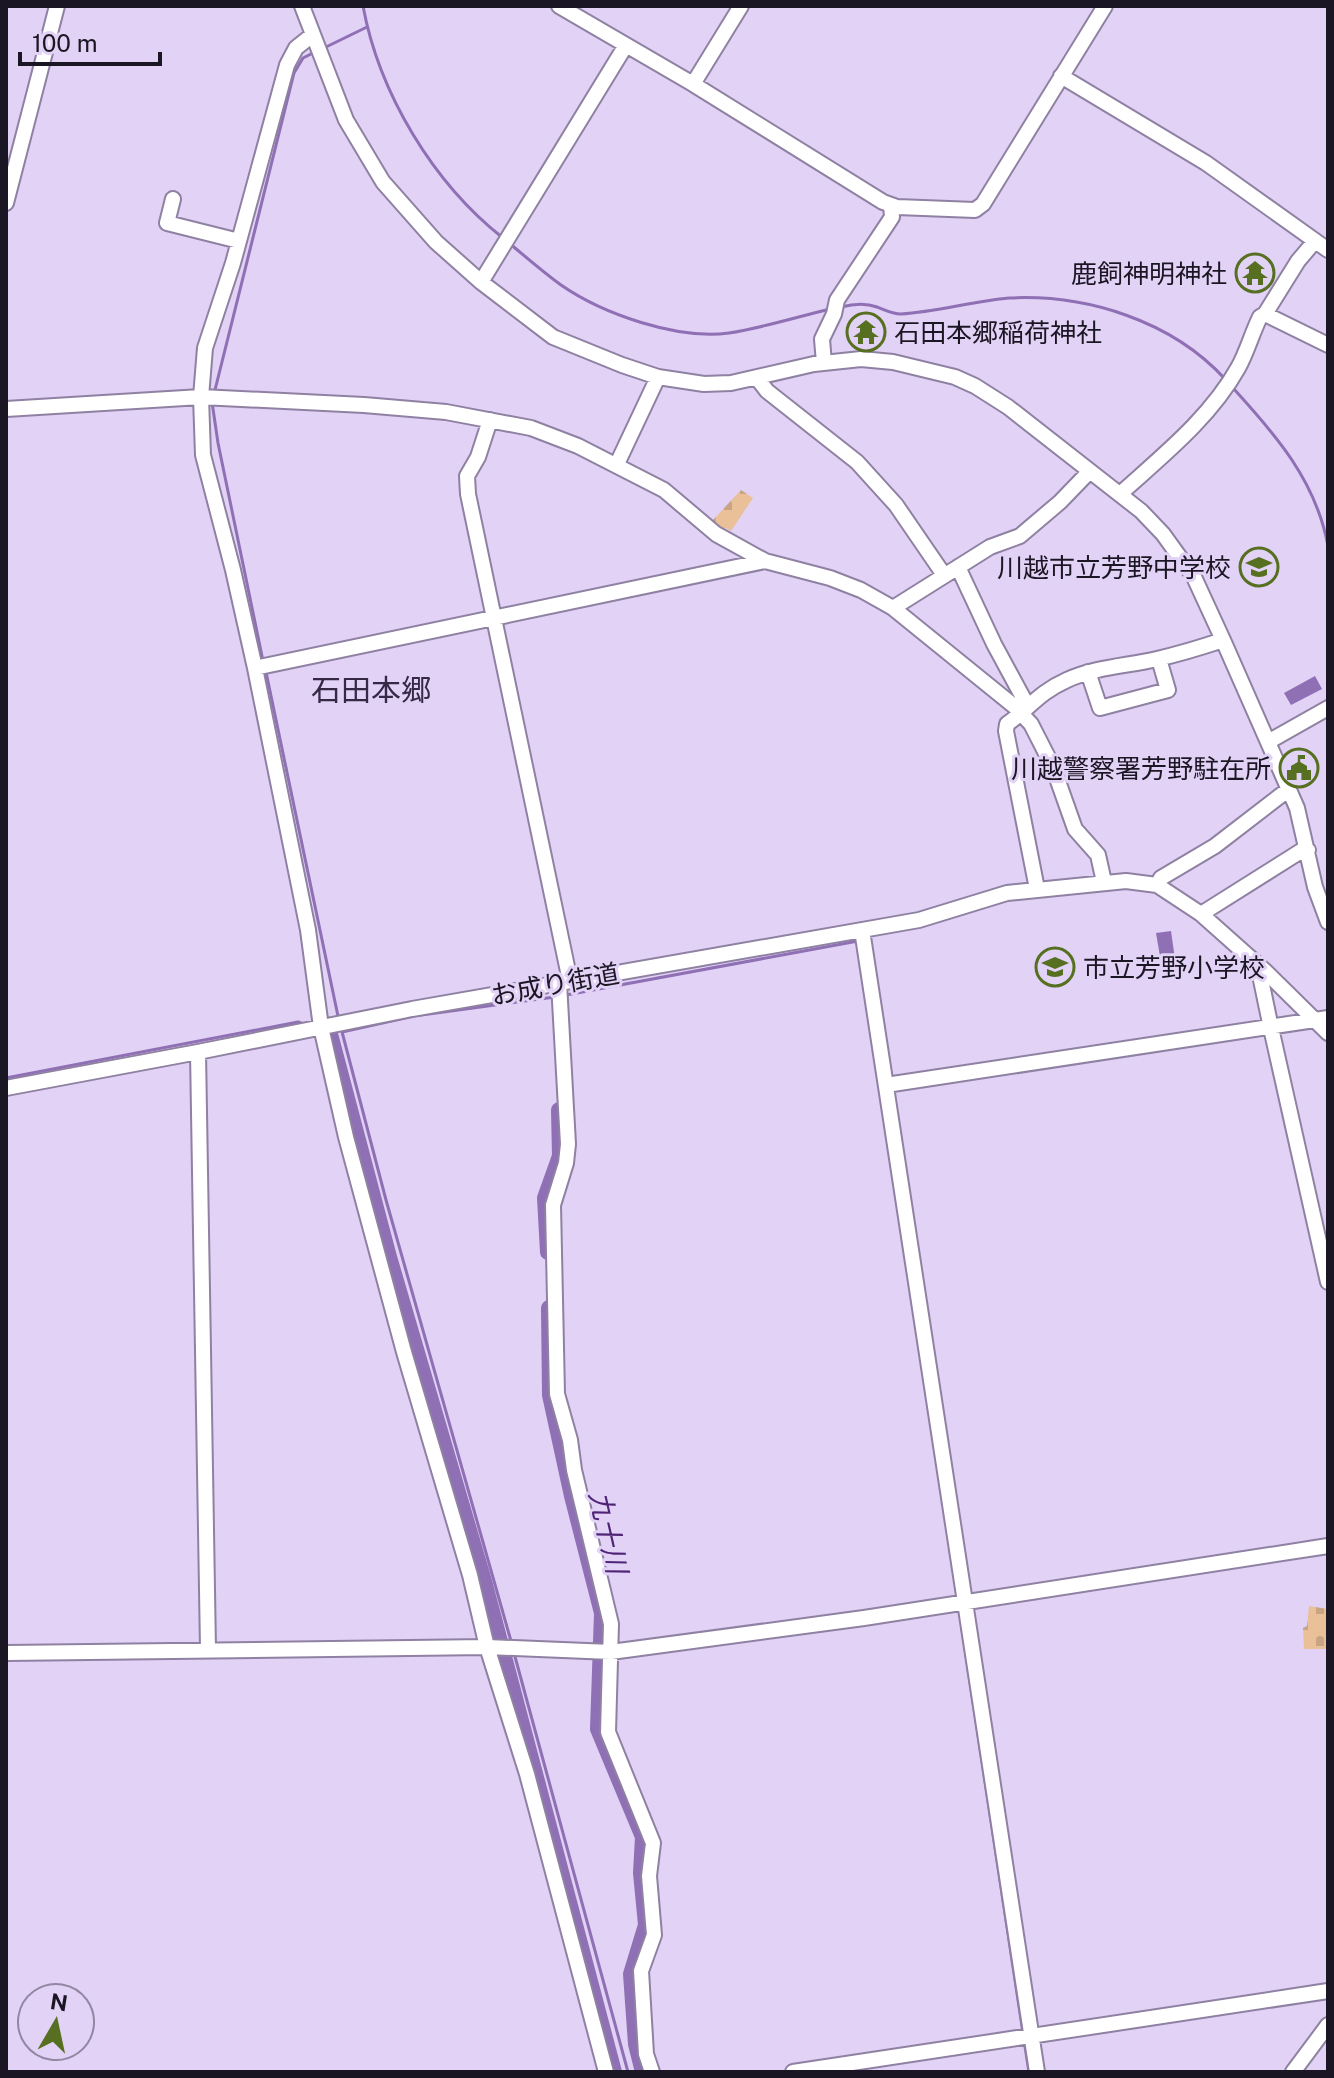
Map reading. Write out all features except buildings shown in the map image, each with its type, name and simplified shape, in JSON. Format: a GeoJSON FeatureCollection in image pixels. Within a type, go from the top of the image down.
{"type":"FeatureCollection","features":[{"type":"Feature","properties":{"kind":"street"},"geometry":{"type":"LineString","coordinates":[[6,203],[57,6]]}},
{"type":"Feature","properties":{"kind":"street"},"geometry":{"type":"LineString","coordinates":[[302,6],[311,36],[346,120],[383,182],[436,242],[481,282],[553,337],[595,356],[658,377],[704,384],[757,378],[824,363],[877,359],[955,377],[992,395],[1141,511],[1194,577],[1223,640],[1297,808],[1315,887],[1328,922]]}},
{"type":"Feature","properties":{"kind":"street"},"geometry":{"type":"LineString","coordinates":[[559,6],[891,205],[975,210],[983,204],[1105,6]]}},
{"type":"Feature","properties":{"kind":"street"},"geometry":{"type":"LineString","coordinates":[[693,84],[741,6]]}},
{"type":"Feature","properties":{"kind":"street"},"geometry":{"type":"LineString","coordinates":[[311,36],[296,48],[287,65],[228,280],[208,333],[201,397],[203,455],[255,668],[308,930],[321,1027],[364,1208],[470,1575],[487,1647],[527,1774],[606,2072]]}},
{"type":"Feature","properties":{"kind":"street"},"geometry":{"type":"LineString","coordinates":[[481,282],[626,45]]}},
{"type":"Feature","properties":{"kind":"street"},"geometry":{"type":"LineString","coordinates":[[1061,76],[1206,163],[1328,250]]}},
{"type":"Feature","properties":{"kind":"street"},"geometry":{"type":"LineString","coordinates":[[173,199],[167,223],[239,241]]}},
{"type":"Feature","properties":{"kind":"street"},"geometry":{"type":"LineString","coordinates":[[824,363],[822,339],[837,300],[892,217],[891,205]]}},
{"type":"Feature","properties":{"kind":"street"},"geometry":{"type":"LineString","coordinates":[[1120,494],[1210,408],[1240,366],[1258,321],[1315,241]]}},
{"type":"Feature","properties":{"kind":"street"},"geometry":{"type":"LineString","coordinates":[[1265,314],[1328,345]]}},
{"type":"Feature","properties":{"kind":"street"},"geometry":{"type":"LineString","coordinates":[[617,464],[658,377]]}},
{"type":"Feature","properties":{"kind":"street"},"geometry":{"type":"LineString","coordinates":[[757,378],[767,391],[857,462],[896,505],[944,575]]}},
{"type":"Feature","properties":{"kind":"street"},"geometry":{"type":"LineString","coordinates":[[6,409],[201,397],[446,412],[552,435],[617,464],[664,490],[716,534],[765,561],[830,578],[861,590],[893,608],[1024,709]]}},
{"type":"Feature","properties":{"kind":"street"},"geometry":{"type":"LineString","coordinates":[[490,420],[478,457],[467,476],[468,494],[565,982],[568,1144],[566,1163],[553,1205],[557,1394],[611,1624],[608,1732],[653,1843],[649,1876],[654,1935],[641,1971],[646,2054],[652,2072]]}},
{"type":"Feature","properties":{"kind":"street"},"geometry":{"type":"LineString","coordinates":[[893,608],[990,547],[1020,536],[1089,472]]}},
{"type":"Feature","properties":{"kind":"street"},"geometry":{"type":"LineString","coordinates":[[255,668],[765,561]]}},
{"type":"Feature","properties":{"kind":"street"},"geometry":{"type":"LineString","coordinates":[[958,567],[1053,767],[1075,829],[1098,855],[1104,882]]}},
{"type":"Feature","properties":{"kind":"street"},"geometry":{"type":"LineString","coordinates":[[1037,889],[1007,724],[1039,695],[1088,672],[1159,659],[1223,640]]}},
{"type":"Feature","properties":{"kind":"street"},"geometry":{"type":"LineString","coordinates":[[1088,672],[1100,708],[1168,690],[1159,659]]}},
{"type":"Feature","properties":{"kind":"street"},"geometry":{"type":"LineString","coordinates":[[1268,742],[1328,708]]}},
{"type":"Feature","properties":{"kind":"street"},"geometry":{"type":"LineString","coordinates":[[1289,789],[1215,846],[1161,878],[1157,885],[1201,914],[1321,1020],[1328,1033]]}},
{"type":"Feature","properties":{"kind":"street"},"geometry":{"type":"LineString","coordinates":[[1201,914],[1301,851],[1308,850]]}},
{"type":"Feature","properties":{"kind":"street","name":"お成り街道"},"geometry":{"type":"LineString","coordinates":[[6,1088],[565,982],[919,920],[1007,893],[1104,882],[1135,881],[1157,885]]}},
{"type":"Feature","properties":{"kind":"street"},"geometry":{"type":"LineString","coordinates":[[862,930],[1037,2072]]}},
{"type":"Feature","properties":{"kind":"street"},"geometry":{"type":"LineString","coordinates":[[1265,971],[1261,980],[1328,1282]]}},
{"type":"Feature","properties":{"kind":"street"},"geometry":{"type":"LineString","coordinates":[[886,1085],[1321,1020]]}},
{"type":"Feature","properties":{"kind":"street"},"geometry":{"type":"LineString","coordinates":[[198,1052],[208,1649]]}},
{"type":"Feature","properties":{"kind":"street"},"geometry":{"type":"LineString","coordinates":[[6,1653],[487,1647],[611,1652],[1328,1546]]}},
{"type":"Feature","properties":{"kind":"street"},"geometry":{"type":"LineString","coordinates":[[793,2072],[1328,1991]]}},
{"type":"Feature","properties":{"kind":"street"},"geometry":{"type":"LineString","coordinates":[[1293,2072],[1328,2025]]}},
{"type":"Feature","properties":{"kind":"green space"},"geometry":{"type":"Polygon","coordinates":[[[741,490],[753,498],[731,531],[711,522],[741,490]]]}},
{"type":"Feature","properties":{"kind":"green space"},"geometry":{"type":"Polygon","coordinates":[[[1309,1606],[1328,1609],[1328,1649],[1304,1649],[1303,1628],[1307,1626],[1309,1606]]]}},
{"type":"Feature","properties":{"kind":"shaded area"},"geometry":{"type":"Polygon","coordinates":[[[1315,676],[1322,689],[1291,705],[1284,693],[1315,676]]]}},
{"type":"Feature","properties":{"kind":"shaded area"},"geometry":{"type":"Polygon","coordinates":[[[1171,931],[1176,966],[1162,968],[1156,933],[1171,931]]]}},
{"type":"Feature","properties":{"kind":"waterway"},"geometry":{"type":"LineString","coordinates":[[363,6],[382,71],[413,134],[454,191],[503,238]]}},
{"type":"Feature","properties":{"kind":"waterway"},"geometry":{"type":"LineString","coordinates":[[324,48],[367,27]]}},
{"type":"Feature","properties":{"kind":"waterway"},"geometry":{"type":"LineString","coordinates":[[214,394],[294,73],[303,58],[313,53]]}},
{"type":"Feature","properties":{"kind":"waterway"},"geometry":{"type":"LineString","coordinates":[[509,243],[578,296],[619,315],[664,329],[687,333],[729,333],[830,309]]}},
{"type":"Feature","properties":{"kind":"waterway"},"geometry":{"type":"LineString","coordinates":[[841,307],[868,305],[901,314],[1009,298],[1068,301],[1126,315],[1154,327],[1180,341],[1225,379]]}},
{"type":"Feature","properties":{"kind":"waterway"},"geometry":{"type":"LineString","coordinates":[[1233,388],[1292,460],[1314,500],[1328,546]]}},
{"type":"Feature","properties":{"kind":"waterway"},"geometry":{"type":"LineString","coordinates":[[6,402],[28,401]]}},
{"type":"Feature","properties":{"kind":"waterway"},"geometry":{"type":"LineString","coordinates":[[212,402],[263,661]]}},
{"type":"Feature","properties":{"kind":"waterway"},"geometry":{"type":"LineString","coordinates":[[266,672],[339,1021]]}},
{"type":"Feature","properties":{"kind":"waterway"},"geometry":{"type":"LineString","coordinates":[[566,995],[858,941]]}},
{"type":"Feature","properties":{"kind":"waterway"},"geometry":{"type":"LineString","coordinates":[[342,1032],[414,1016],[555,997]]}},
{"type":"Feature","properties":{"kind":"waterway"},"geometry":{"type":"LineString","coordinates":[[6,1078],[298,1022],[304,1024]]}},
{"type":"Feature","properties":{"kind":"waterway"},"geometry":{"type":"LineString","coordinates":[[341,1028],[386,1200],[511,1641]]}},
{"type":"Feature","properties":{"kind":"waterway"},"geometry":{"type":"LineString","coordinates":[[330,1034],[389,1257],[484,1581],[614,2072]]}},
{"type":"Feature","properties":{"kind":"waterway","name":"九十川"},"geometry":{"type":"LineString","coordinates":[[548,1252],[545,1198],[560,1156],[559,1110]]}},
{"type":"Feature","properties":{"kind":"waterway","name":"九十川"},"geometry":{"type":"LineString","coordinates":[[549,1308],[550,1395],[602,1613],[598,1729],[643,1837],[641,1873],[646,1925],[631,1974],[636,2044],[643,2072]]}},
{"type":"Feature","properties":{"kind":"waterway"},"geometry":{"type":"LineString","coordinates":[[962,1629],[1023,2033]]}},
{"type":"Feature","properties":{"kind":"waterway"},"geometry":{"type":"LineString","coordinates":[[514,1653],[628,2072]]}},
{"type":"Feature","properties":{"kind":"waterway"},"geometry":{"type":"LineString","coordinates":[[1024,2040],[1029,2072]]}},
{"type":"Feature","properties":{"kind":"place","name":"鹿飼神明神社"},"geometry":{"type":"Point","coordinates":[1255,273]}},
{"type":"Feature","properties":{"kind":"place","name":"石田本郷稲荷神社"},"geometry":{"type":"Point","coordinates":[866,332]}},
{"type":"Feature","properties":{"kind":"place","name":"川越市立芳野中学校"},"geometry":{"type":"Point","coordinates":[1259,567]}},
{"type":"Feature","properties":{"kind":"place","name":"川越警察署芳野駐在所"},"geometry":{"type":"Point","coordinates":[1299,768]}},
{"type":"Feature","properties":{"kind":"place","name":"市立芳野小学校"},"geometry":{"type":"Point","coordinates":[1055,967]}},
{"type":"Feature","properties":{"kind":"district","name":"石田本郷"},"geometry":{"type":"Point","coordinates":[371,690]}}]}
